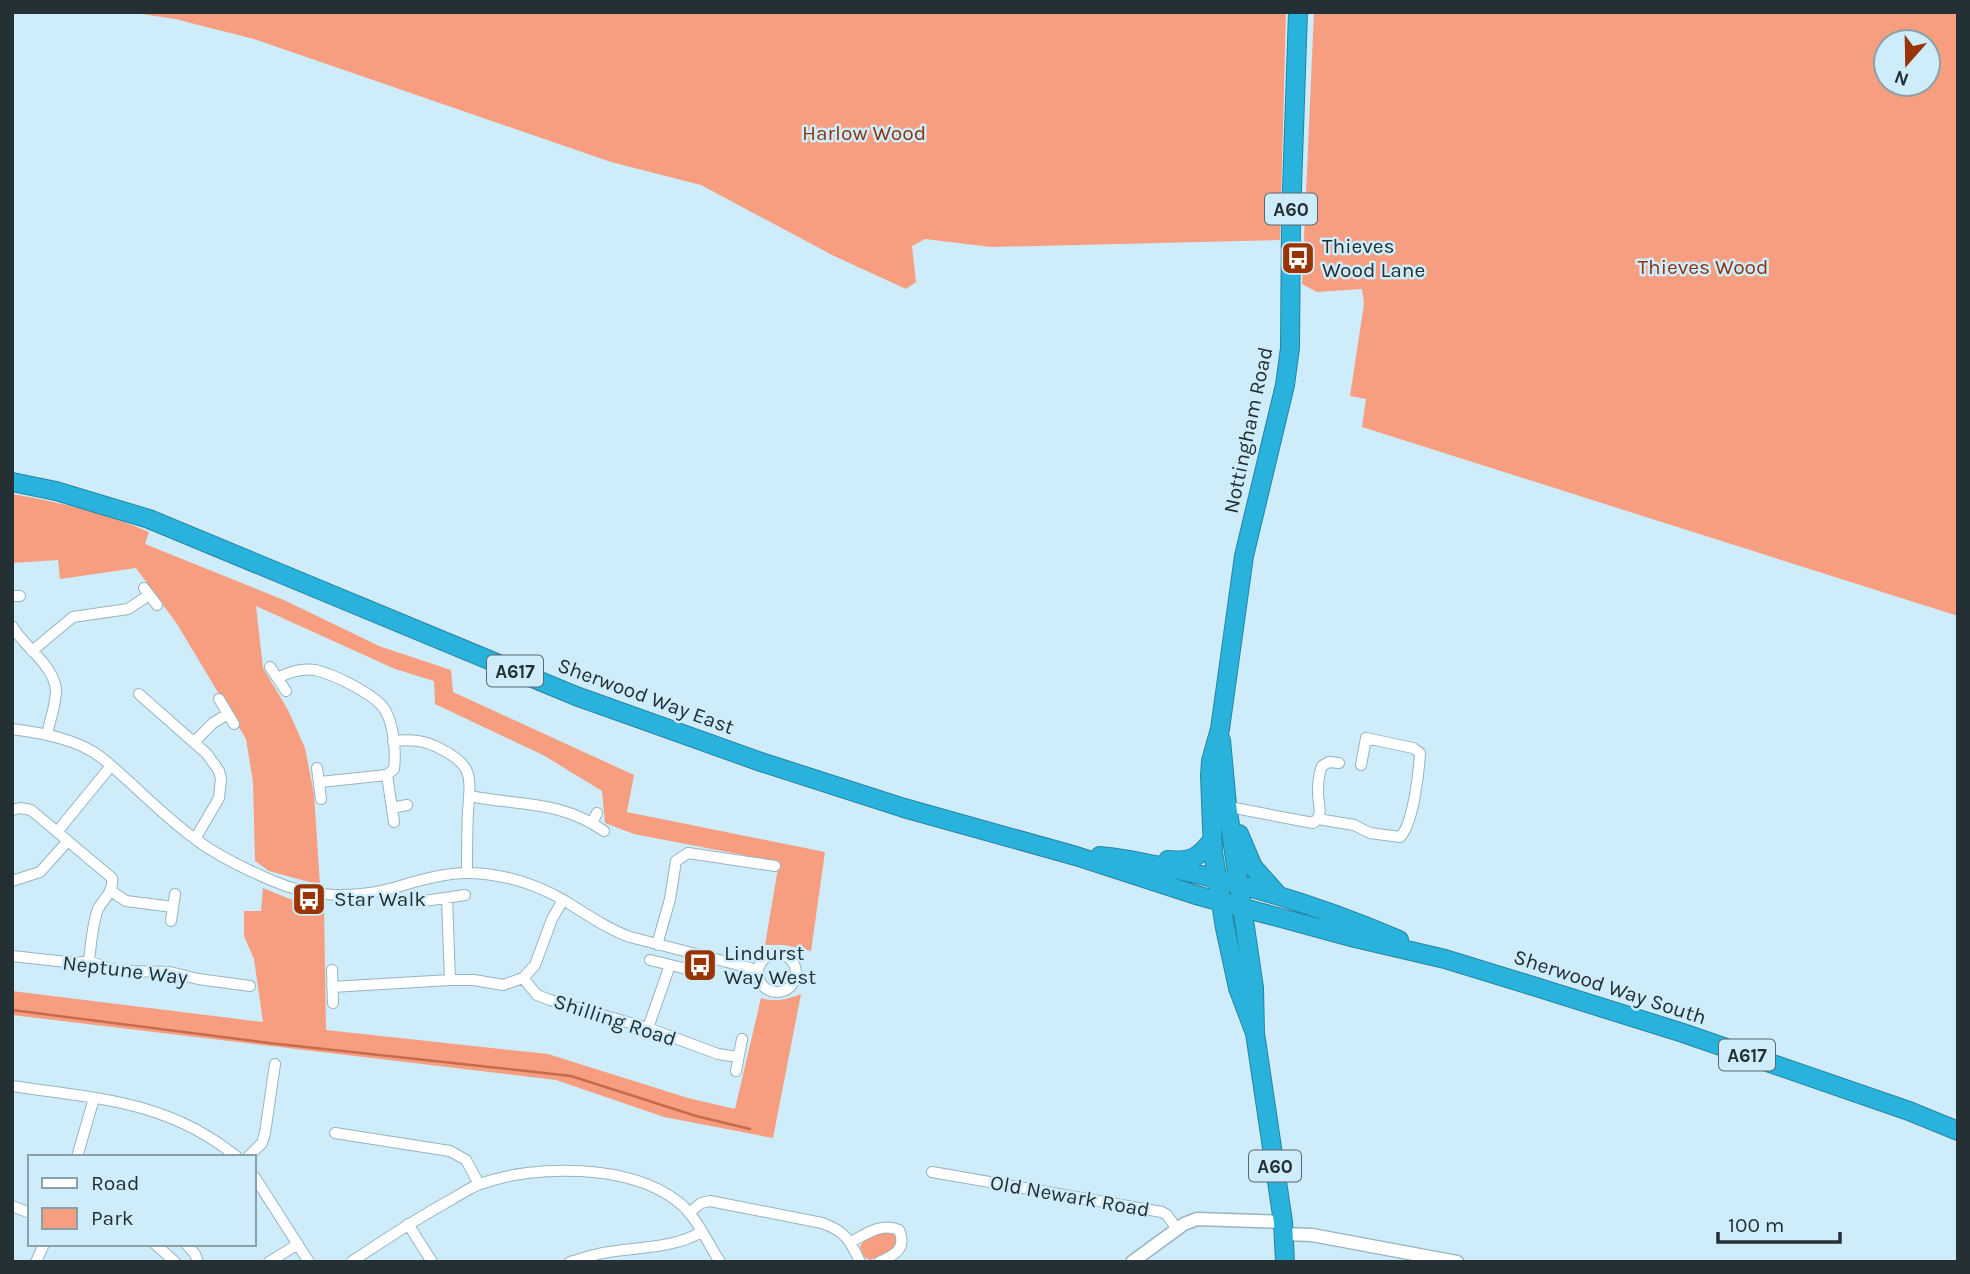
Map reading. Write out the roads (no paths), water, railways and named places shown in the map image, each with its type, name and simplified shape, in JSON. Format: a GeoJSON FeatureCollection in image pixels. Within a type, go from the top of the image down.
{"type":"FeatureCollection","features":[{"type":"Feature","properties":{"kind":"highway","name":"Nottingham Road"},"geometry":{"type":"LineString","coordinates":[[1285,1262],[1283,1228],[1255,1032],[1254,988],[1230,893],[1212,840],[1218,806],[1220,729],[1244,556],[1284,385],[1290,348],[1298,12]]}},
{"type":"Feature","properties":{"kind":"highway","name":"Sherwood Way East"},"geometry":{"type":"LineString","coordinates":[[12,482],[55,491],[149,519],[576,696],[747,757],[904,808],[1076,856],[1230,893]]}},
{"type":"Feature","properties":{"kind":"highway","name":"Nottingham Road"},"geometry":{"type":"LineString","coordinates":[[1218,806],[1230,893],[1238,988],[1255,1032]]}},
{"type":"Feature","properties":{"kind":"highway"},"geometry":{"type":"LineString","coordinates":[[1218,806],[1253,867],[1279,896]]}},
{"type":"Feature","properties":{"kind":"highway"},"geometry":{"type":"LineString","coordinates":[[1132,861],[1194,859],[1204,852],[1212,840]]}},
{"type":"Feature","properties":{"kind":"highway","name":"Sherwood Way East"},"geometry":{"type":"LineString","coordinates":[[1076,856],[1103,856],[1132,861]]}},
{"type":"Feature","properties":{"kind":"highway"},"geometry":{"type":"LineString","coordinates":[[1132,861],[1152,871],[1230,893]]}},
{"type":"Feature","properties":{"kind":"highway","name":"Sherwood Way South"},"geometry":{"type":"LineString","coordinates":[[1230,893],[1279,896],[1338,915],[1444,959]]}},
{"type":"Feature","properties":{"kind":"highway","name":"Sherwood Way South"},"geometry":{"type":"LineString","coordinates":[[1230,893],[1355,938],[1444,959],[1695,1037],[1909,1111],[1958,1131]]}},
{"type":"Feature","properties":{"kind":"street"},"geometry":{"type":"LineString","coordinates":[[32,652],[73,617],[128,609],[147,591],[157,605]]}},
{"type":"Feature","properties":{"kind":"street"},"geometry":{"type":"LineString","coordinates":[[12,626],[54,683],[55,703],[47,734]]}},
{"type":"Feature","properties":{"kind":"street"},"geometry":{"type":"LineString","coordinates":[[270,667],[286,691]]}},
{"type":"Feature","properties":{"kind":"street"},"geometry":{"type":"LineString","coordinates":[[278,678],[301,670],[315,670],[371,695],[387,713],[393,741],[394,769],[387,775],[320,782]]}},
{"type":"Feature","properties":{"kind":"street"},"geometry":{"type":"LineString","coordinates":[[139,694],[214,762],[220,779],[219,798],[195,839]]}},
{"type":"Feature","properties":{"kind":"street"},"geometry":{"type":"LineString","coordinates":[[219,699],[234,724]]}},
{"type":"Feature","properties":{"kind":"street"},"geometry":{"type":"LineString","coordinates":[[194,742],[213,723],[228,714]]}},
{"type":"Feature","properties":{"kind":"street"},"geometry":{"type":"LineString","coordinates":[[12,729],[47,734],[80,746],[102,758],[195,839],[214,852],[271,880],[314,893],[345,895],[373,892],[419,879],[467,873],[503,876],[563,900],[616,932],[758,970]]}},
{"type":"Feature","properties":{"kind":"street"},"geometry":{"type":"LineString","coordinates":[[1318,819],[1354,825],[1370,833],[1399,837],[1403,834],[1409,823],[1420,753],[1413,748],[1366,738],[1361,765]]}},
{"type":"Feature","properties":{"kind":"street"},"geometry":{"type":"LineString","coordinates":[[393,741],[425,741],[462,762],[468,774],[470,796],[467,873]]}},
{"type":"Feature","properties":{"kind":"street"},"geometry":{"type":"LineString","coordinates":[[1218,806],[1313,823],[1321,812],[1317,791],[1322,766],[1329,762],[1339,763]]}},
{"type":"Feature","properties":{"kind":"street"},"geometry":{"type":"LineString","coordinates":[[57,832],[110,767]]}},
{"type":"Feature","properties":{"kind":"street"},"geometry":{"type":"LineString","coordinates":[[317,768],[321,799]]}},
{"type":"Feature","properties":{"kind":"street"},"geometry":{"type":"LineString","coordinates":[[387,775],[394,822]]}},
{"type":"Feature","properties":{"kind":"street"},"geometry":{"type":"LineString","coordinates":[[470,796],[537,803],[594,818],[604,831]]}},
{"type":"Feature","properties":{"kind":"street"},"geometry":{"type":"LineString","coordinates":[[393,808],[407,805]]}},
{"type":"Feature","properties":{"kind":"street"},"geometry":{"type":"LineString","coordinates":[[12,810],[31,810],[112,878],[111,891],[97,915],[89,961]]}},
{"type":"Feature","properties":{"kind":"street"},"geometry":{"type":"LineString","coordinates":[[12,881],[40,872],[67,842]]}},
{"type":"Feature","properties":{"kind":"street"},"geometry":{"type":"LineString","coordinates":[[657,944],[670,899],[676,861],[688,853],[775,866]]}},
{"type":"Feature","properties":{"kind":"street"},"geometry":{"type":"LineString","coordinates":[[111,891],[126,901],[173,907]]}},
{"type":"Feature","properties":{"kind":"street"},"geometry":{"type":"LineString","coordinates":[[171,921],[175,894]]}},
{"type":"Feature","properties":{"kind":"street"},"geometry":{"type":"LineString","coordinates":[[425,901],[465,895]]}},
{"type":"Feature","properties":{"kind":"street"},"geometry":{"type":"LineString","coordinates":[[447,898],[450,980]]}},
{"type":"Feature","properties":{"kind":"street"},"geometry":{"type":"LineString","coordinates":[[332,987],[450,980],[474,980],[503,985],[523,978],[536,965],[549,926],[563,900]]}},
{"type":"Feature","properties":{"kind":"street"},"geometry":{"type":"LineString","coordinates":[[781,954],[793,962],[796,977],[788,989],[773,992],[761,984],[758,970],[766,957],[781,954]]}},
{"type":"Feature","properties":{"kind":"street","name":"Neptune Way"},"geometry":{"type":"LineString","coordinates":[[12,956],[76,963],[89,961],[110,969],[158,970],[198,979],[239,979],[250,986]]}},
{"type":"Feature","properties":{"kind":"street"},"geometry":{"type":"LineString","coordinates":[[650,960],[687,969]]}},
{"type":"Feature","properties":{"kind":"street"},"geometry":{"type":"LineString","coordinates":[[648,1028],[670,965]]}},
{"type":"Feature","properties":{"kind":"street"},"geometry":{"type":"LineString","coordinates":[[332,970],[333,1003]]}},
{"type":"Feature","properties":{"kind":"street","name":"Shilling Road"},"geometry":{"type":"LineString","coordinates":[[523,978],[537,995],[550,1000],[648,1028],[709,1051],[738,1057]]}},
{"type":"Feature","properties":{"kind":"street"},"geometry":{"type":"LineString","coordinates":[[736,1071],[742,1039]]}},
{"type":"Feature","properties":{"kind":"street"},"geometry":{"type":"LineString","coordinates":[[250,1155],[262,1143],[265,1133],[275,1064]]}},
{"type":"Feature","properties":{"kind":"street"},"geometry":{"type":"LineString","coordinates":[[12,1086],[141,1107],[178,1119],[234,1155]]}},
{"type":"Feature","properties":{"kind":"street"},"geometry":{"type":"LineString","coordinates":[[78,1155],[94,1098]]}},
{"type":"Feature","properties":{"kind":"street"},"geometry":{"type":"LineString","coordinates":[[335,1133],[345,1140],[408,1144],[457,1154],[466,1160],[479,1184]]}},
{"type":"Feature","properties":{"kind":"street"},"geometry":{"type":"LineString","coordinates":[[351,1262],[408,1224],[479,1184],[511,1176],[588,1170],[631,1179],[657,1188],[678,1201],[689,1213],[720,1262]]}},
{"type":"Feature","properties":{"kind":"street","name":"Old Newark Road"},"geometry":{"type":"LineString","coordinates":[[932,1172],[1162,1212],[1171,1219],[1177,1229],[1190,1221],[1204,1219],[1283,1228],[1457,1262]]}},
{"type":"Feature","properties":{"kind":"street"},"geometry":{"type":"LineString","coordinates":[[256,1179],[309,1262]]}},
{"type":"Feature","properties":{"kind":"street"},"geometry":{"type":"LineString","coordinates":[[689,1213],[701,1203],[710,1201],[822,1223],[839,1229],[851,1242],[860,1262]]}},
{"type":"Feature","properties":{"kind":"street"},"geometry":{"type":"LineString","coordinates":[[408,1224],[432,1262]]}},
{"type":"Feature","properties":{"kind":"street"},"geometry":{"type":"LineString","coordinates":[[851,1242],[882,1227],[899,1230],[903,1238],[902,1246],[897,1254],[879,1262]]}},
{"type":"Feature","properties":{"kind":"street"},"geometry":{"type":"LineString","coordinates":[[1132,1262],[1177,1229]]}},
{"type":"Feature","properties":{"kind":"street"},"geometry":{"type":"LineString","coordinates":[[570,1262],[601,1253],[667,1243],[693,1237],[701,1232]]}},
{"type":"Feature","properties":{"kind":"street"},"geometry":{"type":"LineString","coordinates":[[269,1262],[298,1244]]}},
{"type":"Feature","properties":{"kind":"street"},"geometry":{"type":"LineString","coordinates":[[36,1262],[43,1246]]}},
{"type":"Feature","properties":{"kind":"street"},"geometry":{"type":"LineString","coordinates":[[187,1246],[198,1262]]}},
{"type":"Feature","properties":{"kind":"street"},"geometry":{"type":"LineString","coordinates":[[163,1258],[175,1262]]}},
{"type":"Feature","properties":{"kind":"waterway"},"geometry":{"type":"LineString","coordinates":[[12,1010],[269,1043],[571,1076],[696,1116],[750,1129]]}},
{"type":"Feature","properties":{"kind":"place","name":"Thieves Wood Lane"},"geometry":{"type":"Point","coordinates":[1298,258]}},
{"type":"Feature","properties":{"kind":"place","name":"Star Walk"},"geometry":{"type":"Point","coordinates":[309,899]}},
{"type":"Feature","properties":{"kind":"place","name":"Lindurst Way West"},"geometry":{"type":"Point","coordinates":[700,965]}},
{"type":"Feature","properties":{"kind":"park label","name":"Harlow Wood"},"geometry":{"type":"Point","coordinates":[864,133]}},
{"type":"Feature","properties":{"kind":"park label","name":"Thieves Wood"},"geometry":{"type":"Point","coordinates":[1703,267]}}]}
